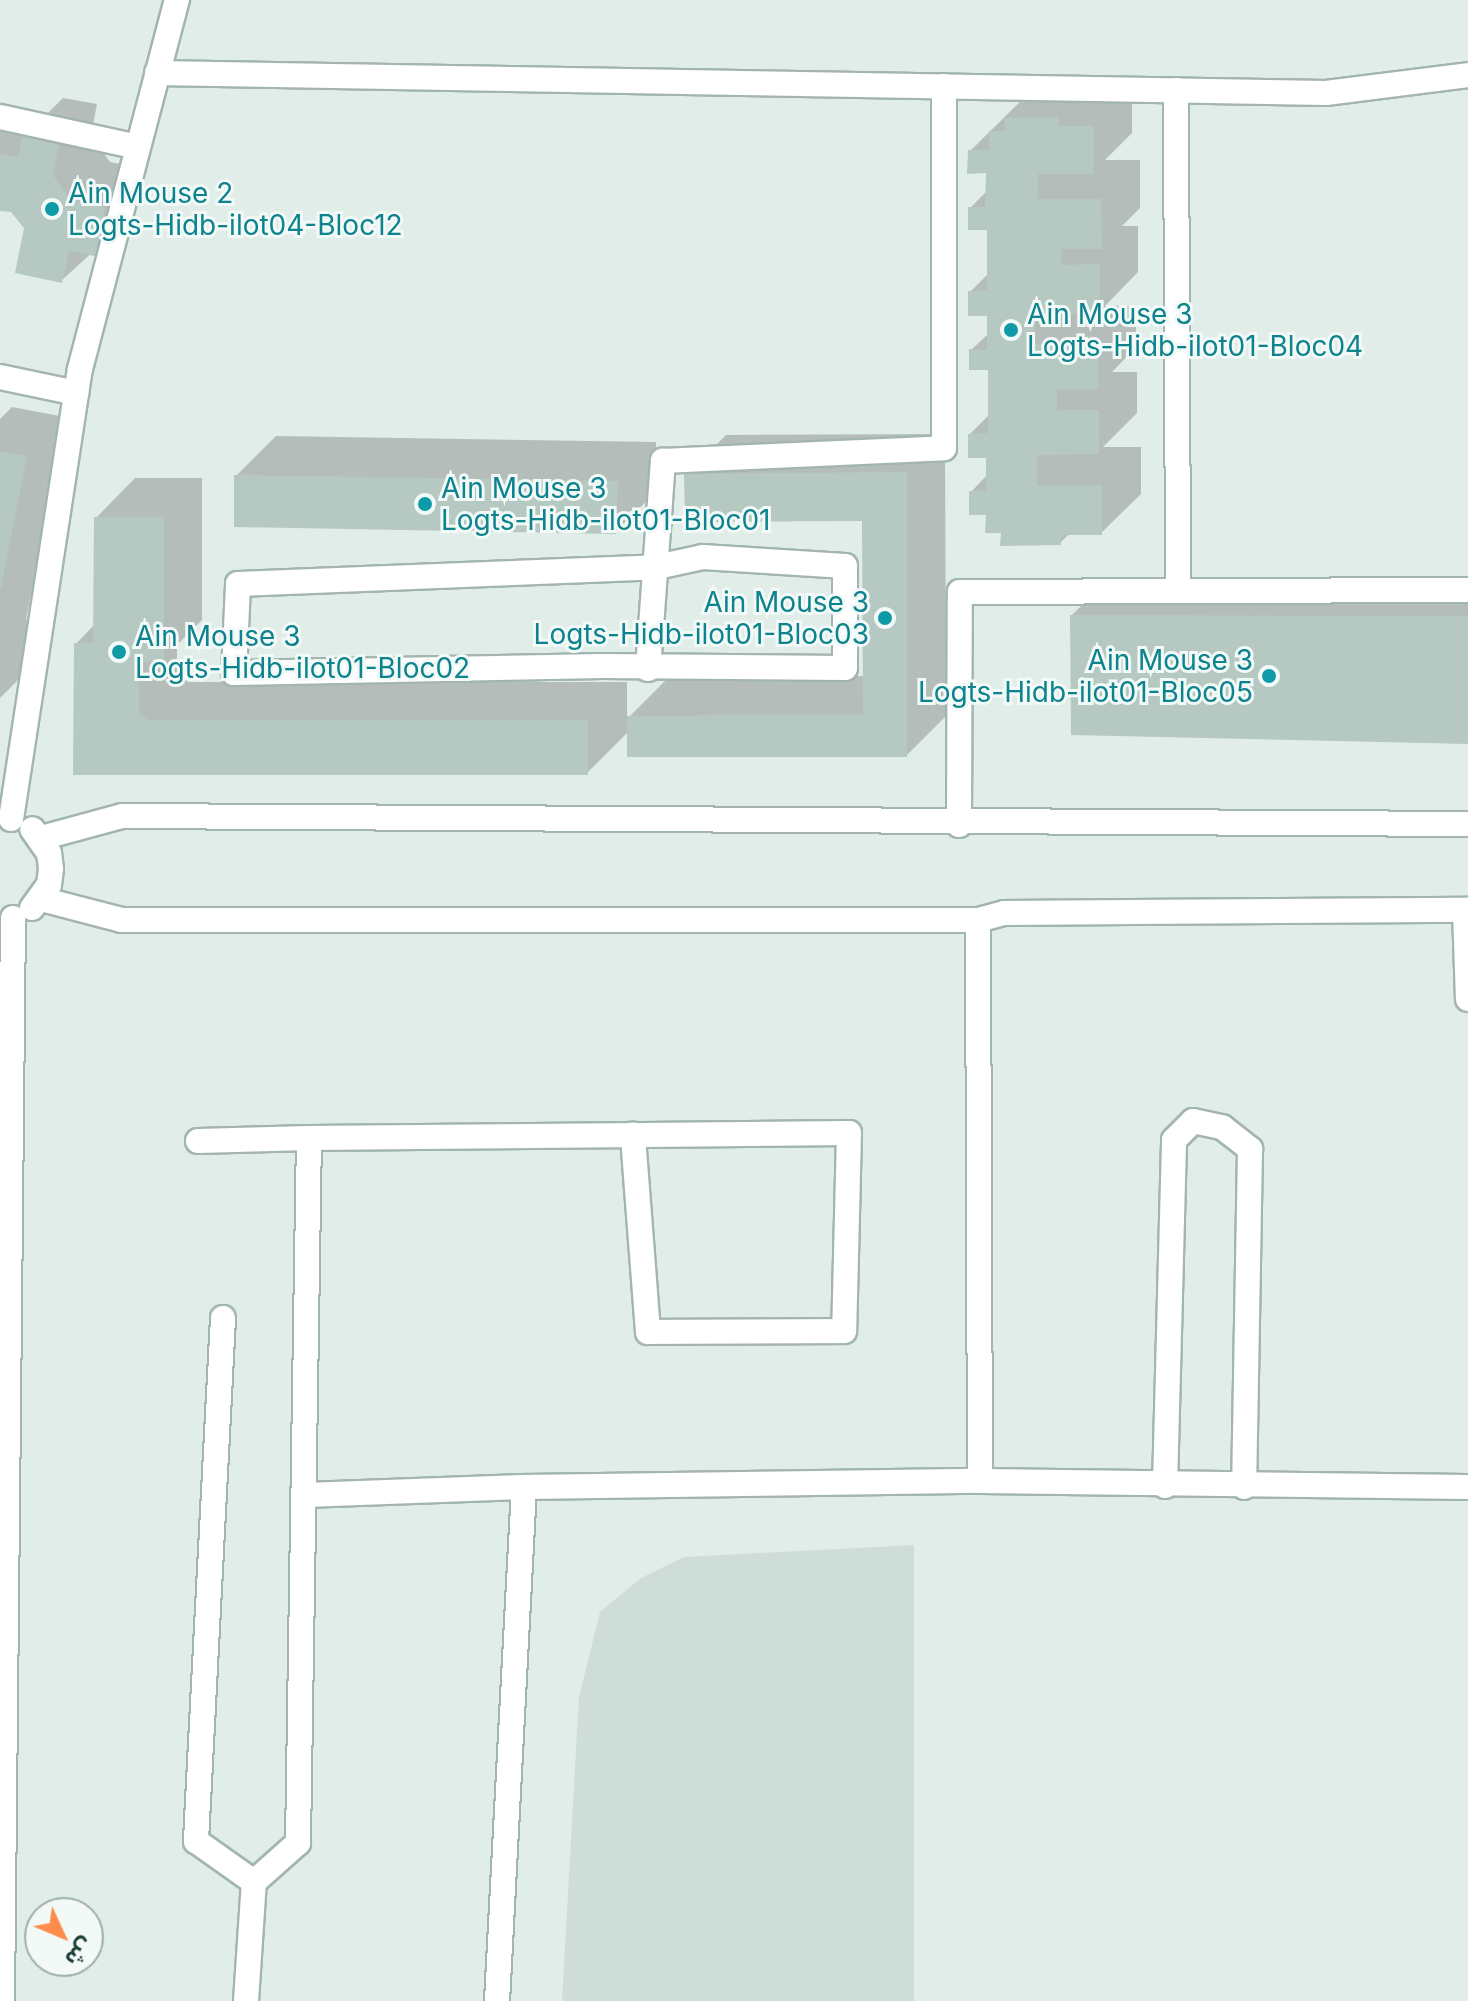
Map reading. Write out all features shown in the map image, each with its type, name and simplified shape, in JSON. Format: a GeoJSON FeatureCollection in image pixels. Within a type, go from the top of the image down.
{"type":"FeatureCollection","features":[{"type":"Feature","properties":{"kind":"street"},"geometry":{"type":"LineString","coordinates":[[41,899],[51,869],[41,838],[6,819],[76,393],[176,0]]}},
{"type":"Feature","properties":{"kind":"street"},"geometry":{"type":"LineString","coordinates":[[157,73],[1326,93],[1468,75]]}},
{"type":"Feature","properties":{"kind":"street"},"geometry":{"type":"LineString","coordinates":[[648,669],[663,461],[944,448],[944,86]]}},
{"type":"Feature","properties":{"kind":"street"},"geometry":{"type":"LineString","coordinates":[[1176,90],[1178,591]]}},
{"type":"Feature","properties":{"kind":"street"},"geometry":{"type":"LineString","coordinates":[[0,117],[138,147]]}},
{"type":"Feature","properties":{"kind":"street"},"geometry":{"type":"LineString","coordinates":[[0,377],[76,393]]}},
{"type":"Feature","properties":{"kind":"street"},"geometry":{"type":"LineString","coordinates":[[703,557],[845,566],[845,668],[648,669],[602,666],[234,673],[238,584],[657,567],[703,557]]}},
{"type":"Feature","properties":{"kind":"street"},"geometry":{"type":"LineString","coordinates":[[959,825],[960,592],[1468,590]]}},
{"type":"Feature","properties":{"kind":"street"},"geometry":{"type":"LineString","coordinates":[[41,838],[122,816],[959,825],[1468,824]]}},
{"type":"Feature","properties":{"kind":"street"},"geometry":{"type":"LineString","coordinates":[[2,2001],[6,918],[41,899],[122,920],[978,920],[1004,913],[1466,910],[1468,999]]}},
{"type":"Feature","properties":{"kind":"street"},"geometry":{"type":"LineString","coordinates":[[978,920],[980,1481]]}},
{"type":"Feature","properties":{"kind":"street"},"geometry":{"type":"LineString","coordinates":[[1165,1486],[1174,1140],[1193,1121],[1222,1127],[1250,1149],[1244,1487]]}},
{"type":"Feature","properties":{"kind":"street"},"geometry":{"type":"LineString","coordinates":[[198,1141],[309,1138],[633,1135],[849,1133],[844,1331],[648,1332],[633,1135]]}},
{"type":"Feature","properties":{"kind":"street"},"geometry":{"type":"LineString","coordinates":[[246,2001],[254,1882],[298,1843],[309,1138]]}},
{"type":"Feature","properties":{"kind":"street"},"geometry":{"type":"LineString","coordinates":[[223,1318],[196,1841],[254,1882]]}},
{"type":"Feature","properties":{"kind":"street"},"geometry":{"type":"LineString","coordinates":[[304,1495],[524,1487],[980,1481],[1244,1487],[1468,1487]]}},
{"type":"Feature","properties":{"kind":"street"},"geometry":{"type":"LineString","coordinates":[[497,2001],[524,1487]]}},
{"type":"Feature","properties":{"kind":"shaded area"},"geometry":{"type":"Polygon","coordinates":[[[914,1545],[914,2001],[562,2001],[579,1697],[600,1612],[641,1578],[684,1557],[914,1545]]]}},
{"type":"Feature","properties":{"kind":"building","name":"Ain Mouse 3 Logts-Hidb-ilot01-Bloc04"},"geometry":{"type":"Polygon","coordinates":[[[1058,117],[1058,126],[1094,126],[1094,174],[1038,174],[1038,199],[1101,199],[1102,249],[1061,249],[1061,265],[1100,264],[1100,313],[1035,314],[1035,344],[1098,344],[1098,389],[1057,389],[1057,410],[1099,410],[1099,454],[1037,455],[1037,486],[1102,485],[1102,535],[1061,535],[1061,545],[1000,546],[1001,533],[985,533],[986,515],[969,515],[969,491],[986,491],[986,458],[968,458],[968,434],[988,433],[988,370],[969,370],[969,349],[987,350],[987,316],[968,316],[968,291],[987,290],[987,230],[968,230],[968,207],[985,207],[986,173],[967,174],[968,150],[990,150],[989,131],[1005,131],[1005,118],[1058,117]]]}},
{"type":"Feature","properties":{"kind":"building","name":"Ain Mouse 2 Logts-Hidb-ilot04-Bloc12"},"geometry":{"type":"Polygon","coordinates":[[[22,136],[59,143],[53,175],[71,200],[105,207],[95,256],[69,251],[62,283],[15,273],[24,228],[11,212],[0,211],[0,154],[18,157],[22,136]]]}},
{"type":"Feature","properties":{"kind":"building"},"geometry":{"type":"Polygon","coordinates":[[[0,451],[27,456],[1,589],[0,589],[0,451]]]}},
{"type":"Feature","properties":{"kind":"building","name":"Ain Mouse 3 Logts-Hidb-ilot01-Bloc03"},"geometry":{"type":"Polygon","coordinates":[[[907,472],[907,757],[627,757],[627,716],[863,714],[862,521],[685,522],[684,474],[907,472]]]}},
{"type":"Feature","properties":{"kind":"building","name":"Ain Mouse 3 Logts-Hidb-ilot01-Bloc01"},"geometry":{"type":"Polygon","coordinates":[[[234,475],[618,481],[616,534],[234,527],[234,475]]]}},
{"type":"Feature","properties":{"kind":"building","name":"Ain Mouse 3 Logts-Hidb-ilot01-Bloc02"},"geometry":{"type":"Polygon","coordinates":[[[94,517],[164,517],[164,661],[139,662],[139,713],[148,720],[588,720],[588,775],[73,775],[74,643],[93,643],[94,517]]]}},
{"type":"Feature","properties":{"kind":"building","name":"Ain Mouse 3 Logts-Hidb-ilot01-Bloc05"},"geometry":{"type":"Polygon","coordinates":[[[1070,615],[1468,616],[1468,744],[1071,735],[1070,615]]]}},
{"type":"Feature","properties":{"kind":"place","name":"Ain Mouse 2 Logts-Hidb-ilot04-Bloc12"},"geometry":{"type":"Point","coordinates":[52,209]}},
{"type":"Feature","properties":{"kind":"place","name":"Ain Mouse 3 Logts-Hidb-ilot01-Bloc04"},"geometry":{"type":"Point","coordinates":[1011,330]}},
{"type":"Feature","properties":{"kind":"place","name":"Ain Mouse 3 Logts-Hidb-ilot01-Bloc01"},"geometry":{"type":"Point","coordinates":[425,504]}},
{"type":"Feature","properties":{"kind":"place","name":"Ain Mouse 3 Logts-Hidb-ilot01-Bloc03"},"geometry":{"type":"Point","coordinates":[885,618]}},
{"type":"Feature","properties":{"kind":"place","name":"Ain Mouse 3 Logts-Hidb-ilot01-Bloc02"},"geometry":{"type":"Point","coordinates":[119,652]}},
{"type":"Feature","properties":{"kind":"place","name":"Ain Mouse 3 Logts-Hidb-ilot01-Bloc05"},"geometry":{"type":"Point","coordinates":[1269,676]}}]}
